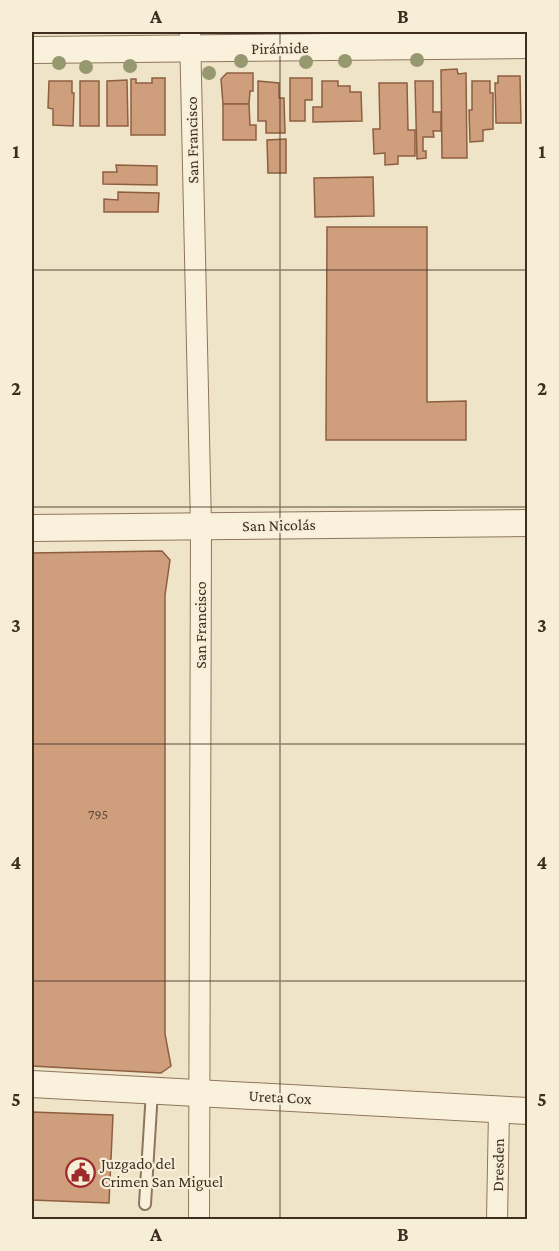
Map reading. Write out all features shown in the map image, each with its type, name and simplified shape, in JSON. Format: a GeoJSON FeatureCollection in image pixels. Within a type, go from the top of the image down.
{"type":"FeatureCollection","features":[{"type":"Feature","properties":{"kind":"street","name":"Pirámide"},"geometry":{"type":"LineString","coordinates":[[32,50],[190,40],[528,45]]}},
{"type":"Feature","properties":{"kind":"street","name":"San Francisco"},"geometry":{"type":"LineString","coordinates":[[190,40],[201,526],[199,1220]]}},
{"type":"Feature","properties":{"kind":"street","name":"San Nicolás"},"geometry":{"type":"LineString","coordinates":[[32,528],[528,523]]}},
{"type":"Feature","properties":{"kind":"street","name":"Ureta Cox"},"geometry":{"type":"LineString","coordinates":[[32,1084],[528,1111]]}},
{"type":"Feature","properties":{"kind":"street","name":"Dresden"},"geometry":{"type":"LineString","coordinates":[[497,1220],[499,1110]]}},
{"type":"Feature","properties":{"kind":"lane"},"geometry":{"type":"LineString","coordinates":[[145,1204],[152,1090]]}},
{"type":"Feature","properties":{"kind":"building"},"geometry":{"type":"Polygon","coordinates":[[[457,69],[458,74],[466,73],[467,158],[442,158],[441,70],[457,69]]]}},
{"type":"Feature","properties":{"kind":"building"},"geometry":{"type":"Polygon","coordinates":[[[227,73],[253,73],[253,91],[250,91],[249,104],[223,104],[221,79],[227,73]]]}},
{"type":"Feature","properties":{"kind":"building"},"geometry":{"type":"Polygon","coordinates":[[[498,76],[520,76],[521,123],[496,123],[495,83],[498,83],[498,76]]]}},
{"type":"Feature","properties":{"kind":"building"},"geometry":{"type":"Polygon","coordinates":[[[152,78],[165,78],[165,135],[131,135],[131,79],[136,79],[136,83],[152,83],[152,78]]]}},
{"type":"Feature","properties":{"kind":"building"},"geometry":{"type":"Polygon","coordinates":[[[290,78],[312,78],[312,100],[305,100],[305,121],[290,121],[290,78]]]}},
{"type":"Feature","properties":{"kind":"building"},"geometry":{"type":"Polygon","coordinates":[[[127,80],[128,126],[107,126],[107,81],[127,80]]]}},
{"type":"Feature","properties":{"kind":"building"},"geometry":{"type":"Polygon","coordinates":[[[49,81],[72,81],[73,126],[53,125],[53,109],[48,108],[49,81]]]}},
{"type":"Feature","properties":{"kind":"building"},"geometry":{"type":"Polygon","coordinates":[[[80,81],[99,81],[99,126],[80,126],[80,81]]]}},
{"type":"Feature","properties":{"kind":"building"},"geometry":{"type":"Polygon","coordinates":[[[258,81],[279,83],[279,98],[284,98],[285,133],[266,133],[266,121],[258,121],[258,81]]]}},
{"type":"Feature","properties":{"kind":"building"},"geometry":{"type":"Polygon","coordinates":[[[322,81],[338,81],[338,86],[350,86],[350,92],[361,92],[362,121],[313,122],[313,107],[322,107],[322,81]]]}},
{"type":"Feature","properties":{"kind":"building"},"geometry":{"type":"Polygon","coordinates":[[[415,81],[433,81],[433,112],[441,112],[441,131],[433,131],[434,137],[423,137],[423,151],[426,151],[426,158],[417,159],[415,81]]]}},
{"type":"Feature","properties":{"kind":"building"},"geometry":{"type":"Polygon","coordinates":[[[472,81],[490,81],[490,93],[493,93],[493,129],[483,130],[483,141],[470,142],[469,110],[472,110],[472,81]]]}},
{"type":"Feature","properties":{"kind":"building"},"geometry":{"type":"Polygon","coordinates":[[[379,83],[407,83],[408,130],[415,130],[415,156],[398,156],[398,164],[385,165],[385,153],[374,154],[373,129],[380,129],[379,83]]]}},
{"type":"Feature","properties":{"kind":"building"},"geometry":{"type":"Polygon","coordinates":[[[223,104],[249,104],[250,125],[256,125],[256,140],[223,140],[223,104]]]}},
{"type":"Feature","properties":{"kind":"building"},"geometry":{"type":"Polygon","coordinates":[[[286,139],[286,173],[268,173],[267,140],[286,139]]]}},
{"type":"Feature","properties":{"kind":"building"},"geometry":{"type":"Polygon","coordinates":[[[116,165],[157,166],[157,185],[103,184],[103,172],[117,172],[116,165]]]}},
{"type":"Feature","properties":{"kind":"building"},"geometry":{"type":"Polygon","coordinates":[[[373,177],[374,216],[315,217],[314,178],[373,177]]]}},
{"type":"Feature","properties":{"kind":"building"},"geometry":{"type":"Polygon","coordinates":[[[118,192],[159,193],[158,212],[104,212],[104,199],[118,200],[118,192]]]}},
{"type":"Feature","properties":{"kind":"building"},"geometry":{"type":"Polygon","coordinates":[[[327,227],[427,227],[427,402],[466,401],[466,440],[326,440],[327,227]]]}},
{"type":"Feature","properties":{"kind":"building"},"geometry":{"type":"Polygon","coordinates":[[[162,551],[170,560],[165,595],[165,1034],[171,1066],[161,1073],[32,1066],[32,553],[162,551]]]}},
{"type":"Feature","properties":{"kind":"building"},"geometry":{"type":"Polygon","coordinates":[[[32,1112],[113,1115],[109,1203],[32,1200],[32,1112]]]}},
{"type":"Feature","properties":{"kind":"place","name":"Juzgado del Crimen San Miguel"},"geometry":{"type":"Point","coordinates":[80,1172]}}]}
